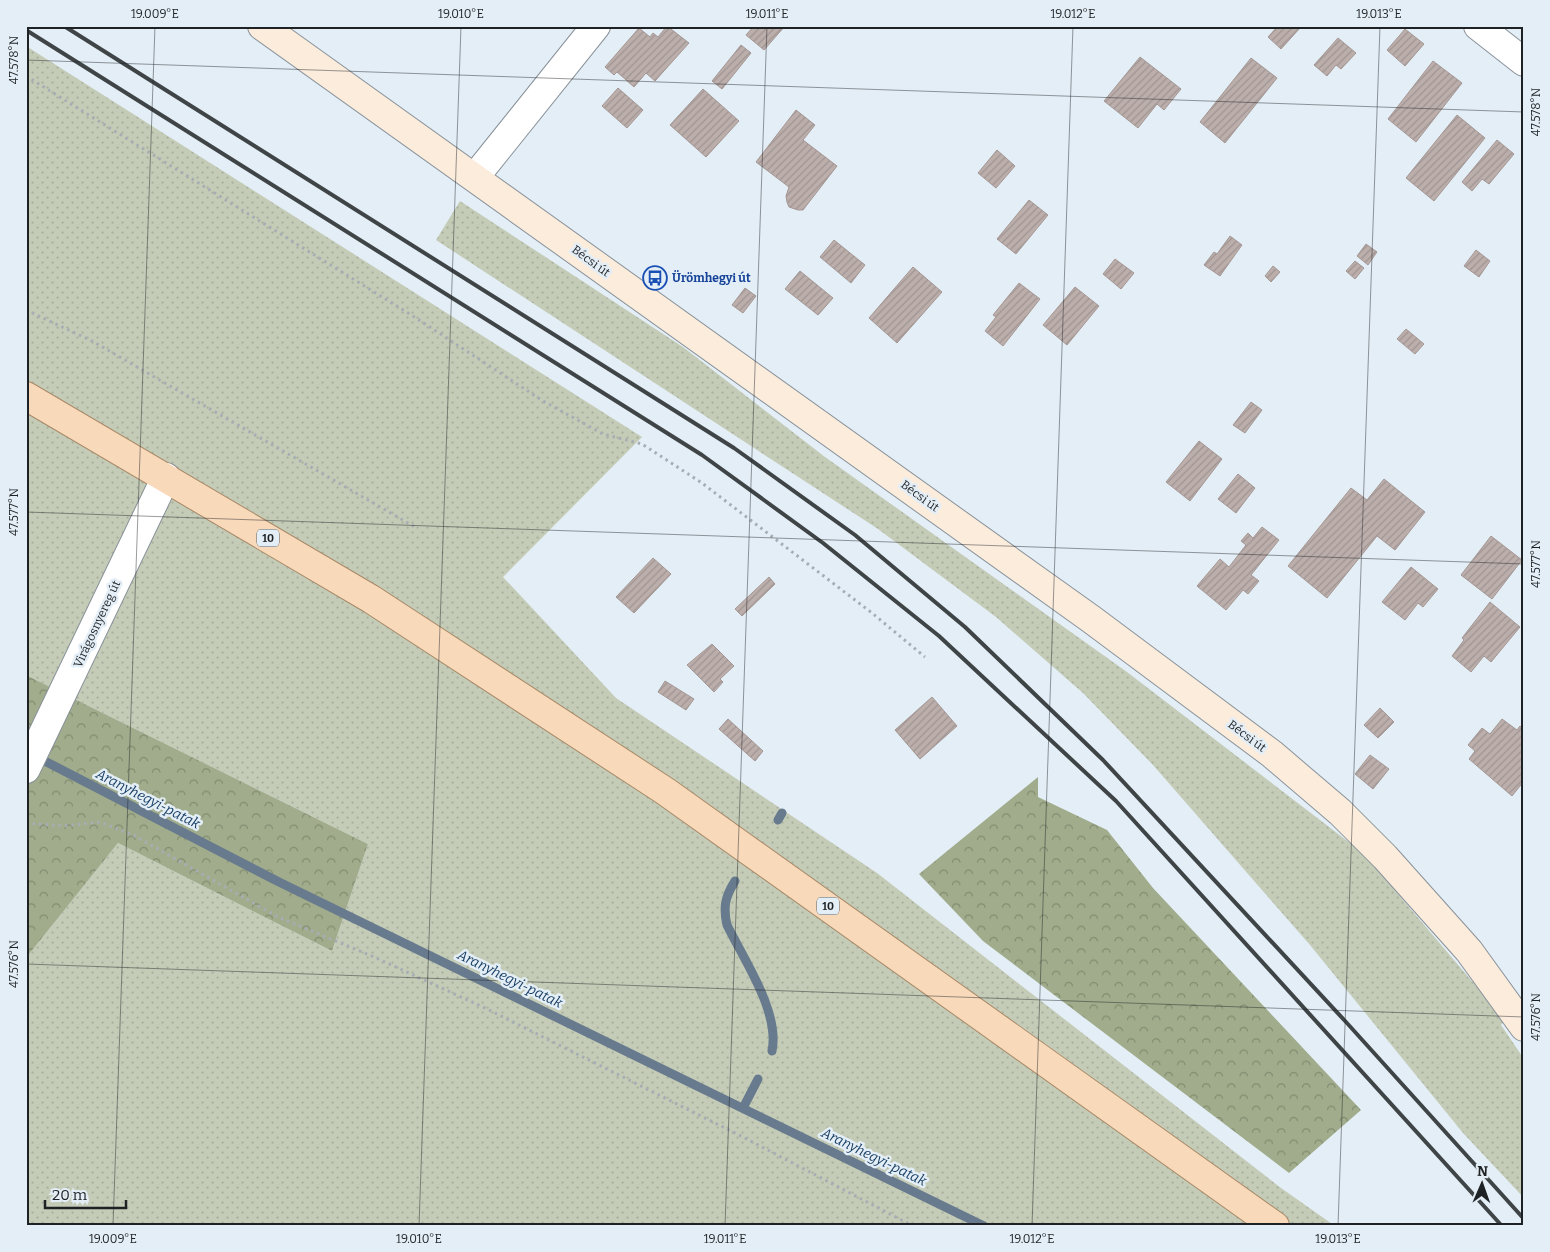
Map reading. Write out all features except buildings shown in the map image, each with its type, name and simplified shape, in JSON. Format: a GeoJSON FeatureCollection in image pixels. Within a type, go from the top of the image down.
{"type":"FeatureCollection","features":[{"type":"Feature","properties":{"kind":"main road","name":"10"},"geometry":{"type":"LineString","coordinates":[[26,396],[166,477],[371,600],[665,791],[1275,1226]]}},
{"type":"Feature","properties":{"kind":"street","name":"Bécsi út"},"geometry":{"type":"LineString","coordinates":[[262,26],[1160,669],[1308,783],[1361,832],[1430,906],[1469,951],[1524,1027]]}},
{"type":"Feature","properties":{"kind":"street"},"geometry":{"type":"LineString","coordinates":[[475,178],[596,26]]}},
{"type":"Feature","properties":{"kind":"street"},"geometry":{"type":"LineString","coordinates":[[1478,26],[1524,62]]}},
{"type":"Feature","properties":{"kind":"street","name":"Virágosnyereg út"},"geometry":{"type":"LineString","coordinates":[[26,769],[166,477]]}},
{"type":"Feature","properties":{"kind":"path"},"geometry":{"type":"LineString","coordinates":[[26,76],[416,318],[543,402],[603,434],[642,444],[702,483],[872,613],[925,657]]}},
{"type":"Feature","properties":{"kind":"path"},"geometry":{"type":"LineString","coordinates":[[26,310],[92,341],[415,527]]}},
{"type":"Feature","properties":{"kind":"path"},"geometry":{"type":"LineString","coordinates":[[26,822],[63,826],[100,822],[135,836],[278,917],[374,957],[485,1008],[741,1136],[913,1226]]}},
{"type":"Feature","properties":{"kind":"green space"},"geometry":{"type":"Polygon","coordinates":[[[26,46],[642,437],[503,577],[616,698],[877,873],[1281,1188],[1335,1226],[26,1226],[26,958],[118,843],[332,951],[368,844],[26,675],[26,46]]]}},
{"type":"Feature","properties":{"kind":"green space"},"geometry":{"type":"Polygon","coordinates":[[[460,201],[683,347],[825,457],[1127,672],[1363,853],[1505,1020],[1501,1025],[1524,1059],[1524,1198],[1463,1133],[1310,945],[1153,765],[1083,693],[996,617],[878,529],[436,240],[460,201]]]}},
{"type":"Feature","properties":{"kind":"green space"},"geometry":{"type":"Polygon","coordinates":[[[26,675],[368,844],[332,951],[118,843],[26,958],[26,675]]]}},
{"type":"Feature","properties":{"kind":"green space"},"geometry":{"type":"Polygon","coordinates":[[[1038,777],[1038,797],[1107,830],[1153,888],[1361,1110],[1289,1173],[983,941],[919,874],[1038,777]]]}},
{"type":"Feature","properties":{"kind":"waterway","name":"Aranyhegyi-patak"},"geometry":{"type":"LineString","coordinates":[[35,756],[279,882],[984,1226]]}},
{"type":"Feature","properties":{"kind":"waterway"},"geometry":{"type":"LineString","coordinates":[[778,820],[782,813]]}},
{"type":"Feature","properties":{"kind":"waterway"},"geometry":{"type":"LineString","coordinates":[[735,881],[726,902],[727,925],[766,1003],[771,1020],[772,1051]]}},
{"type":"Feature","properties":{"kind":"waterway"},"geometry":{"type":"LineString","coordinates":[[743,1108],[758,1079]]}},
{"type":"Feature","properties":{"kind":"railway"},"geometry":{"type":"LineString","coordinates":[[64,26],[734,448],[855,535],[965,627],[1103,760],[1346,1022],[1524,1219]]}},
{"type":"Feature","properties":{"kind":"railway"},"geometry":{"type":"LineString","coordinates":[[26,30],[702,455],[823,543],[939,636],[1116,801],[1502,1226]]}},
{"type":"Feature","properties":{"kind":"place","name":"Ürömhegyi út"},"geometry":{"type":"Point","coordinates":[655,278]}}]}
